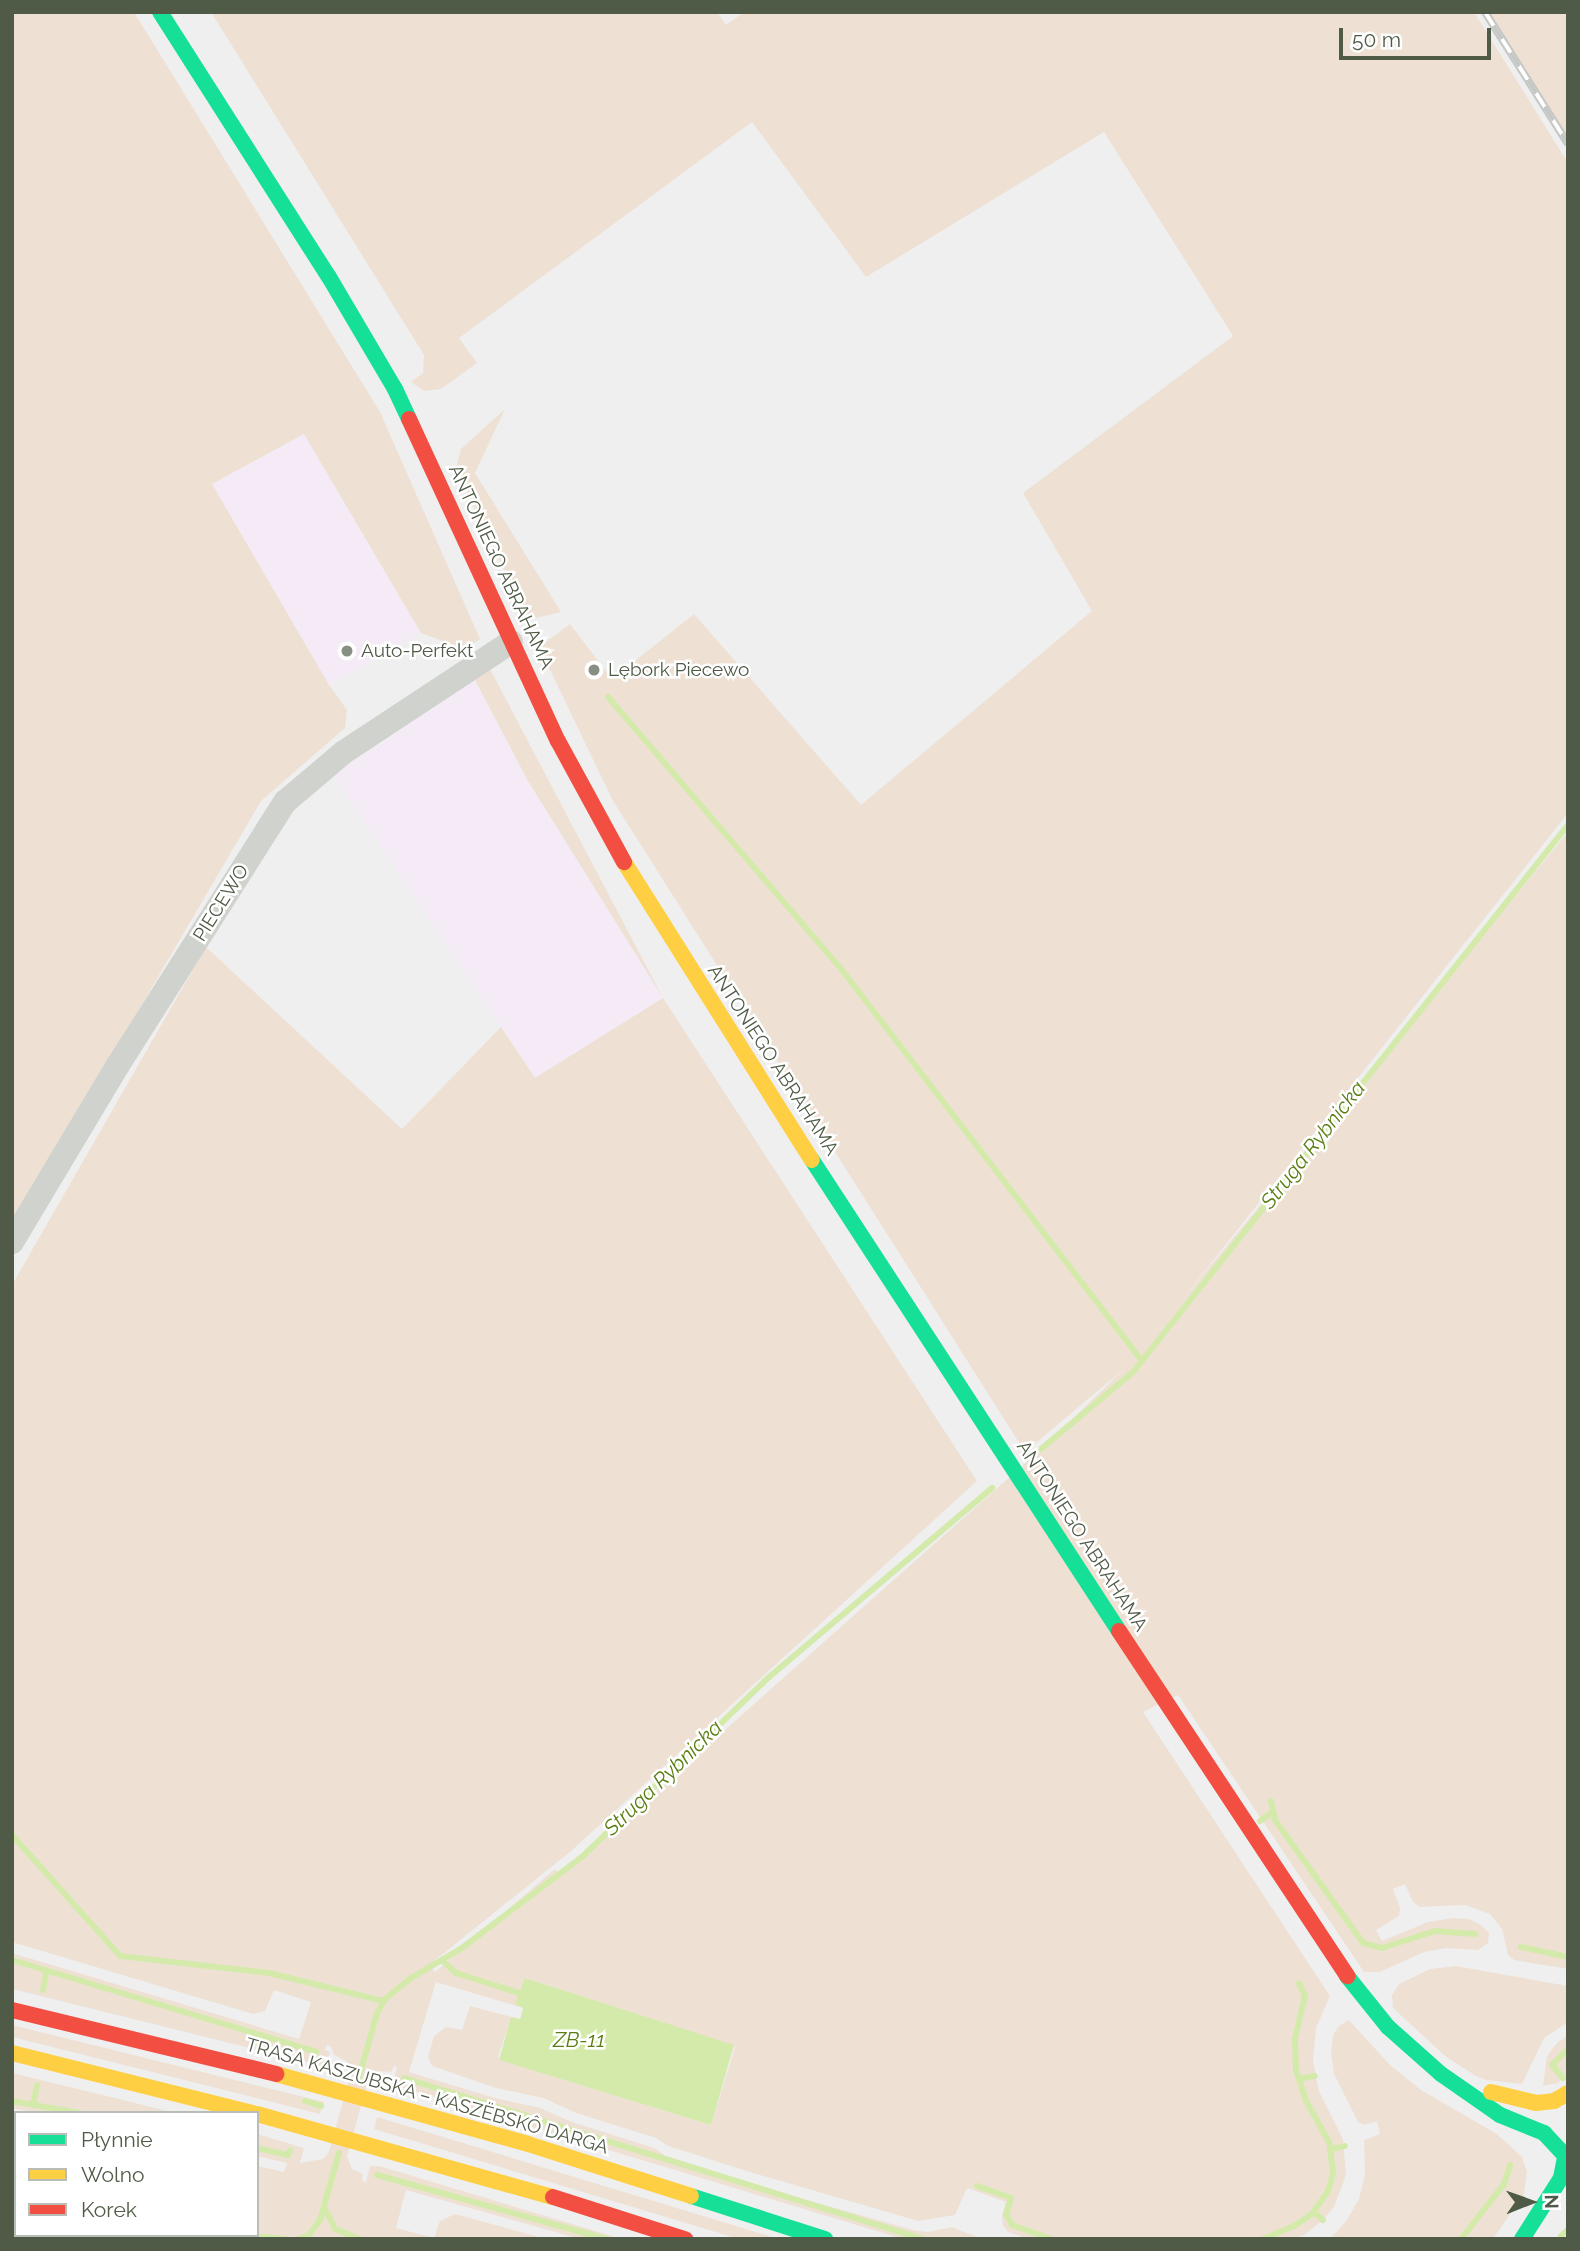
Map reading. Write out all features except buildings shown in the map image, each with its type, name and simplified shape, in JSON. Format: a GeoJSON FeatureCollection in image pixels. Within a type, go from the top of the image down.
{"type":"FeatureCollection","features":[{"type":"Feature","properties":{"kind":"main road","name":"ANTONIEGO ABRAHAMA"},"geometry":{"type":"LineString","coordinates":[[160,12],[329,277],[396,389],[558,741],[612,843],[817,1167],[1325,1946],[1388,2027],[1441,2074],[1500,2115],[1544,2133],[1565,2158]]}},
{"type":"Feature","properties":{"kind":"main road","name":"TRASA KASZUBSKA – KASZËBSKÔ DARGA"},"geometry":{"type":"LineString","coordinates":[[12,2010],[328,2087],[528,2144],[825,2239]]}},
{"type":"Feature","properties":{"kind":"main road"},"geometry":{"type":"LineString","coordinates":[[12,2053],[247,2111]]}},
{"type":"Feature","properties":{"kind":"main road","name":"ANTONIEGO ABRAHAMA"},"geometry":{"type":"LineString","coordinates":[[1441,2074],[1505,2098],[1536,2104],[1554,2101],[1568,2094]]}},
{"type":"Feature","properties":{"kind":"main road"},"geometry":{"type":"LineString","coordinates":[[1522,2239],[1561,2178],[1565,2158],[1559,2121],[1568,2094]]}},
{"type":"Feature","properties":{"kind":"main road"},"geometry":{"type":"LineString","coordinates":[[259,2114],[516,2185],[685,2239]]}},
{"type":"Feature","properties":{"kind":"street","name":"PIECEWO"},"geometry":{"type":"LineString","coordinates":[[12,1242],[118,1065],[285,802],[344,752],[511,642]]}},
{"type":"Feature","properties":{"kind":"shaded area"},"geometry":{"type":"Polygon","coordinates":[[[12,12],[134,12],[380,412],[480,639],[465,649],[421,633],[304,434],[212,484],[329,685],[347,710],[345,728],[261,801],[92,1090],[12,1238],[12,12]]]}},
{"type":"Feature","properties":{"kind":"shaded area"},"geometry":{"type":"Polygon","coordinates":[[[211,12],[717,12],[726,25],[744,12],[1474,12],[1568,163],[1568,813],[1177,1306],[1568,832],[1568,1969],[1514,1960],[1508,1955],[1502,1929],[1490,1914],[1465,1905],[1420,1907],[1413,1902],[1405,1884],[1393,1889],[1400,1908],[1399,1916],[1376,1930],[1382,1941],[1428,1922],[1453,1918],[1469,1919],[1481,1925],[1489,1933],[1488,1943],[1478,1950],[1446,1948],[1424,1952],[1380,1972],[1364,1972],[1178,1695],[1143,1712],[1330,1996],[1316,2028],[1313,2060],[1319,2091],[1343,2139],[1346,2175],[1334,2207],[1304,2235],[1294,2239],[1028,2239],[1008,2232],[1003,2226],[1002,2216],[1006,2202],[967,2188],[955,2215],[918,2221],[668,2146],[656,2138],[576,2113],[543,2098],[496,2088],[432,2066],[428,2057],[434,2036],[446,2027],[462,2030],[470,2006],[520,2019],[511,2018],[498,2057],[500,2060],[711,2125],[735,2047],[526,1978],[515,2004],[523,2008],[436,1982],[409,2072],[495,2098],[540,2108],[572,2122],[654,2148],[666,2156],[764,2188],[913,2230],[928,2232],[952,2227],[982,2239],[903,2239],[401,2087],[393,2083],[397,2067],[394,2066],[391,2072],[378,2071],[368,2081],[347,2156],[352,2169],[363,2174],[362,2181],[366,2182],[370,2166],[379,2166],[622,2239],[580,2239],[406,2190],[396,2228],[434,2238],[440,2221],[455,2214],[546,2239],[12,2239],[12,2196],[14,2237],[259,2237],[259,2166],[284,2172],[287,2163],[259,2156],[259,2135],[304,2148],[300,2163],[323,2159],[329,2152],[351,2072],[346,2061],[334,2055],[331,2047],[327,2045],[325,2050],[330,2052],[327,2065],[319,2065],[12,1989],[12,1953],[299,2039],[311,2002],[274,1990],[265,2011],[253,2014],[12,1942],[12,1285],[206,947],[402,1129],[501,1027],[535,1078],[663,998],[977,1481],[570,1852],[429,1965],[435,1972],[555,1869],[559,1874],[582,1857],[1041,1449],[1124,1369],[1025,1452],[613,801],[539,647],[570,624],[612,679],[694,614],[861,805],[1092,611],[1023,493],[1233,336],[1104,132],[866,277],[752,122],[459,338],[477,363],[441,389],[424,391],[411,382],[423,373],[424,355],[211,12]]]}},
{"type":"Feature","properties":{"kind":"shaded area"},"geometry":{"type":"Polygon","coordinates":[[[1485,12],[1568,12],[1568,140],[1485,12]]]}},
{"type":"Feature","properties":{"kind":"shaded area"},"geometry":{"type":"Polygon","coordinates":[[[505,409],[475,473],[561,612],[528,620],[456,469],[461,449],[505,409]]]}},
{"type":"Feature","properties":{"kind":"shaded area"},"geometry":{"type":"Polygon","coordinates":[[[304,434],[421,633],[329,685],[211,485],[304,434]]]}},
{"type":"Feature","properties":{"kind":"shaded area"},"geometry":{"type":"Polygon","coordinates":[[[490,669],[663,998],[528,781],[474,678],[490,669]]]}},
{"type":"Feature","properties":{"kind":"shaded area"},"geometry":{"type":"Polygon","coordinates":[[[474,678],[528,781],[663,998],[535,1078],[334,776],[474,678]]]}},
{"type":"Feature","properties":{"kind":"shaded area"},"geometry":{"type":"Polygon","coordinates":[[[1456,1966],[1568,1986],[1568,2022],[1544,2038],[1522,2084],[1486,2080],[1476,2076],[1445,2056],[1393,2008],[1392,1995],[1399,1984],[1430,1969],[1456,1966]]]}},
{"type":"Feature","properties":{"kind":"shaded area"},"geometry":{"type":"Polygon","coordinates":[[[1349,2020],[1390,2065],[1421,2090],[1497,2134],[1522,2157],[1527,2172],[1524,2194],[1493,2239],[1330,2239],[1347,2220],[1359,2199],[1365,2174],[1364,2140],[1380,2134],[1377,2121],[1364,2125],[1358,2122],[1334,2074],[1331,2054],[1333,2035],[1339,2026],[1349,2020]]]}},
{"type":"Feature","properties":{"kind":"shaded area"},"geometry":{"type":"Polygon","coordinates":[[[12,2025],[324,2102],[320,2114],[12,2037],[12,2025]]]}},
{"type":"Feature","properties":{"kind":"shaded area"},"geometry":{"type":"Polygon","coordinates":[[[1568,2035],[1568,2072],[1558,2083],[1543,2086],[1547,2056],[1556,2044],[1568,2035]]]}},
{"type":"Feature","properties":{"kind":"shaded area"},"geometry":{"type":"Polygon","coordinates":[[[12,2073],[167,2111],[27,2111],[12,2108],[12,2073]]]}},
{"type":"Feature","properties":{"kind":"shaded area"},"geometry":{"type":"Polygon","coordinates":[[[377,2117],[779,2239],[739,2239],[374,2129],[377,2117]]]}},
{"type":"Feature","properties":{"kind":"water","name":"ZB-11"},"geometry":{"type":"Polygon","coordinates":[[[525,1978],[734,2045],[711,2125],[499,2060],[511,2017],[520,2019],[522,2013],[523,2008],[515,2004],[525,1978]]]}},
{"type":"Feature","properties":{"kind":"waterway"},"geometry":{"type":"LineString","coordinates":[[608,697],[842,970],[1142,1361]]}},
{"type":"Feature","properties":{"kind":"waterway","name":"Struga Rybnicka"},"geometry":{"type":"LineString","coordinates":[[1041,1449],[1133,1372],[1568,825]]}},
{"type":"Feature","properties":{"kind":"waterway","name":"Struga Rybnicka"},"geometry":{"type":"LineString","coordinates":[[359,2077],[377,2013],[385,1999],[411,1978],[462,1948],[582,1857],[768,1678],[992,1488]]}},
{"type":"Feature","properties":{"kind":"waterway"},"geometry":{"type":"LineString","coordinates":[[1271,1801],[1275,1820],[1363,1943],[1382,1948],[1435,1931],[1475,1934]]}},
{"type":"Feature","properties":{"kind":"waterway"},"geometry":{"type":"LineString","coordinates":[[1260,1821],[1273,1812]]}},
{"type":"Feature","properties":{"kind":"waterway"},"geometry":{"type":"LineString","coordinates":[[12,1835],[120,1956],[269,1973],[383,2001]]}},
{"type":"Feature","properties":{"kind":"waterway"},"geometry":{"type":"LineString","coordinates":[[1521,1947],[1568,1957]]}},
{"type":"Feature","properties":{"kind":"waterway"},"geometry":{"type":"LineString","coordinates":[[12,1960],[316,2052]]}},
{"type":"Feature","properties":{"kind":"waterway"},"geometry":{"type":"LineString","coordinates":[[442,1960],[456,1973],[519,1993]]}},
{"type":"Feature","properties":{"kind":"waterway"},"geometry":{"type":"LineString","coordinates":[[43,1990],[47,1970]]}},
{"type":"Feature","properties":{"kind":"waterway"},"geometry":{"type":"LineString","coordinates":[[1263,2239],[1294,2226],[1312,2214],[1328,2191],[1333,2173],[1329,2142],[1306,2101],[1296,2070],[1295,2038],[1305,1996],[1299,1983]]}},
{"type":"Feature","properties":{"kind":"waterway"},"geometry":{"type":"LineString","coordinates":[[1563,2078],[1552,2065],[1568,2049]]}},
{"type":"Feature","properties":{"kind":"waterway"},"geometry":{"type":"LineString","coordinates":[[1299,2079],[1315,2076]]}},
{"type":"Feature","properties":{"kind":"waterway"},"geometry":{"type":"LineString","coordinates":[[404,2078],[923,2239]]}},
{"type":"Feature","properties":{"kind":"waterway"},"geometry":{"type":"LineString","coordinates":[[33,2104],[37,2085]]}},
{"type":"Feature","properties":{"kind":"waterway"},"geometry":{"type":"LineString","coordinates":[[12,2101],[68,2111]]}},
{"type":"Feature","properties":{"kind":"waterway"},"geometry":{"type":"LineString","coordinates":[[305,2101],[321,2106]]}},
{"type":"Feature","properties":{"kind":"waterway"},"geometry":{"type":"LineString","coordinates":[[1331,2149],[1345,2146]]}},
{"type":"Feature","properties":{"kind":"waterway"},"geometry":{"type":"LineString","coordinates":[[259,2148],[288,2155],[290,2150]]}},
{"type":"Feature","properties":{"kind":"waterway","name":"Struga Rybnicka"},"geometry":{"type":"LineString","coordinates":[[298,2239],[309,2235],[320,2220],[339,2153]]}},
{"type":"Feature","properties":{"kind":"waterway"},"geometry":{"type":"LineString","coordinates":[[1461,2239],[1504,2184],[1510,2165]]}},
{"type":"Feature","properties":{"kind":"waterway"},"geometry":{"type":"LineString","coordinates":[[377,2175],[606,2239]]}},
{"type":"Feature","properties":{"kind":"waterway"},"geometry":{"type":"LineString","coordinates":[[977,2186],[1011,2198],[1006,2214],[1012,2225],[1051,2239]]}},
{"type":"Feature","properties":{"kind":"waterway"},"geometry":{"type":"LineString","coordinates":[[325,2209],[335,2229],[360,2239]]}},
{"type":"Feature","properties":{"kind":"waterway"},"geometry":{"type":"LineString","coordinates":[[1314,2212],[1323,2220]]}},
{"type":"Feature","properties":{"kind":"waterway"},"geometry":{"type":"LineString","coordinates":[[1561,2236],[1568,2230]]}},
{"type":"Feature","properties":{"kind":"waterway","name":"Struga Rybnicka"},"geometry":{"type":"LineString","coordinates":[[259,2237],[286,2239]]}},
{"type":"Feature","properties":{"kind":"railway"},"geometry":{"type":"LineString","coordinates":[[1485,12],[1568,144]]}},
{"type":"Feature","properties":{"kind":"traffic: fast"},"geometry":{"type":"LineString","coordinates":[[160,12],[329,277],[395,389],[409,419]]}},
{"type":"Feature","properties":{"kind":"traffic: fast"},"geometry":{"type":"LineString","coordinates":[[812,1160],[1119,1631]]}},
{"type":"Feature","properties":{"kind":"traffic: fast"},"geometry":{"type":"LineString","coordinates":[[1347,1976],[1388,2027],[1441,2074],[1500,2115],[1544,2133],[1562,2152]]}},
{"type":"Feature","properties":{"kind":"traffic: fast"},"geometry":{"type":"LineString","coordinates":[[1522,2239],[1561,2178],[1565,2158]]}},
{"type":"Feature","properties":{"kind":"traffic: fast"},"geometry":{"type":"LineString","coordinates":[[691,2196],[825,2239]]}},
{"type":"Feature","properties":{"kind":"traffic: slow"},"geometry":{"type":"LineString","coordinates":[[624,862],[812,1160]]}},
{"type":"Feature","properties":{"kind":"traffic: slow"},"geometry":{"type":"LineString","coordinates":[[12,2053],[245,2111]]}},
{"type":"Feature","properties":{"kind":"traffic: slow"},"geometry":{"type":"LineString","coordinates":[[276,2074],[528,2144],[691,2196]]}},
{"type":"Feature","properties":{"kind":"traffic: slow"},"geometry":{"type":"LineString","coordinates":[[1491,2092],[1536,2103],[1554,2101],[1568,2093]]}},
{"type":"Feature","properties":{"kind":"traffic: slow"},"geometry":{"type":"LineString","coordinates":[[259,2115],[553,2197]]}},
{"type":"Feature","properties":{"kind":"traffic: jam"},"geometry":{"type":"LineString","coordinates":[[409,419],[558,741],[624,862]]}},
{"type":"Feature","properties":{"kind":"traffic: jam"},"geometry":{"type":"LineString","coordinates":[[1119,1631],[1347,1976]]}},
{"type":"Feature","properties":{"kind":"traffic: jam"},"geometry":{"type":"LineString","coordinates":[[12,2010],[276,2074]]}},
{"type":"Feature","properties":{"kind":"traffic: jam"},"geometry":{"type":"LineString","coordinates":[[553,2197],[685,2239]]}},
{"type":"Feature","properties":{"kind":"place","name":"Auto-Perfekt"},"geometry":{"type":"Point","coordinates":[347,651]}},
{"type":"Feature","properties":{"kind":"place","name":"Lębork Piecewo"},"geometry":{"type":"Point","coordinates":[594,670]}}]}
